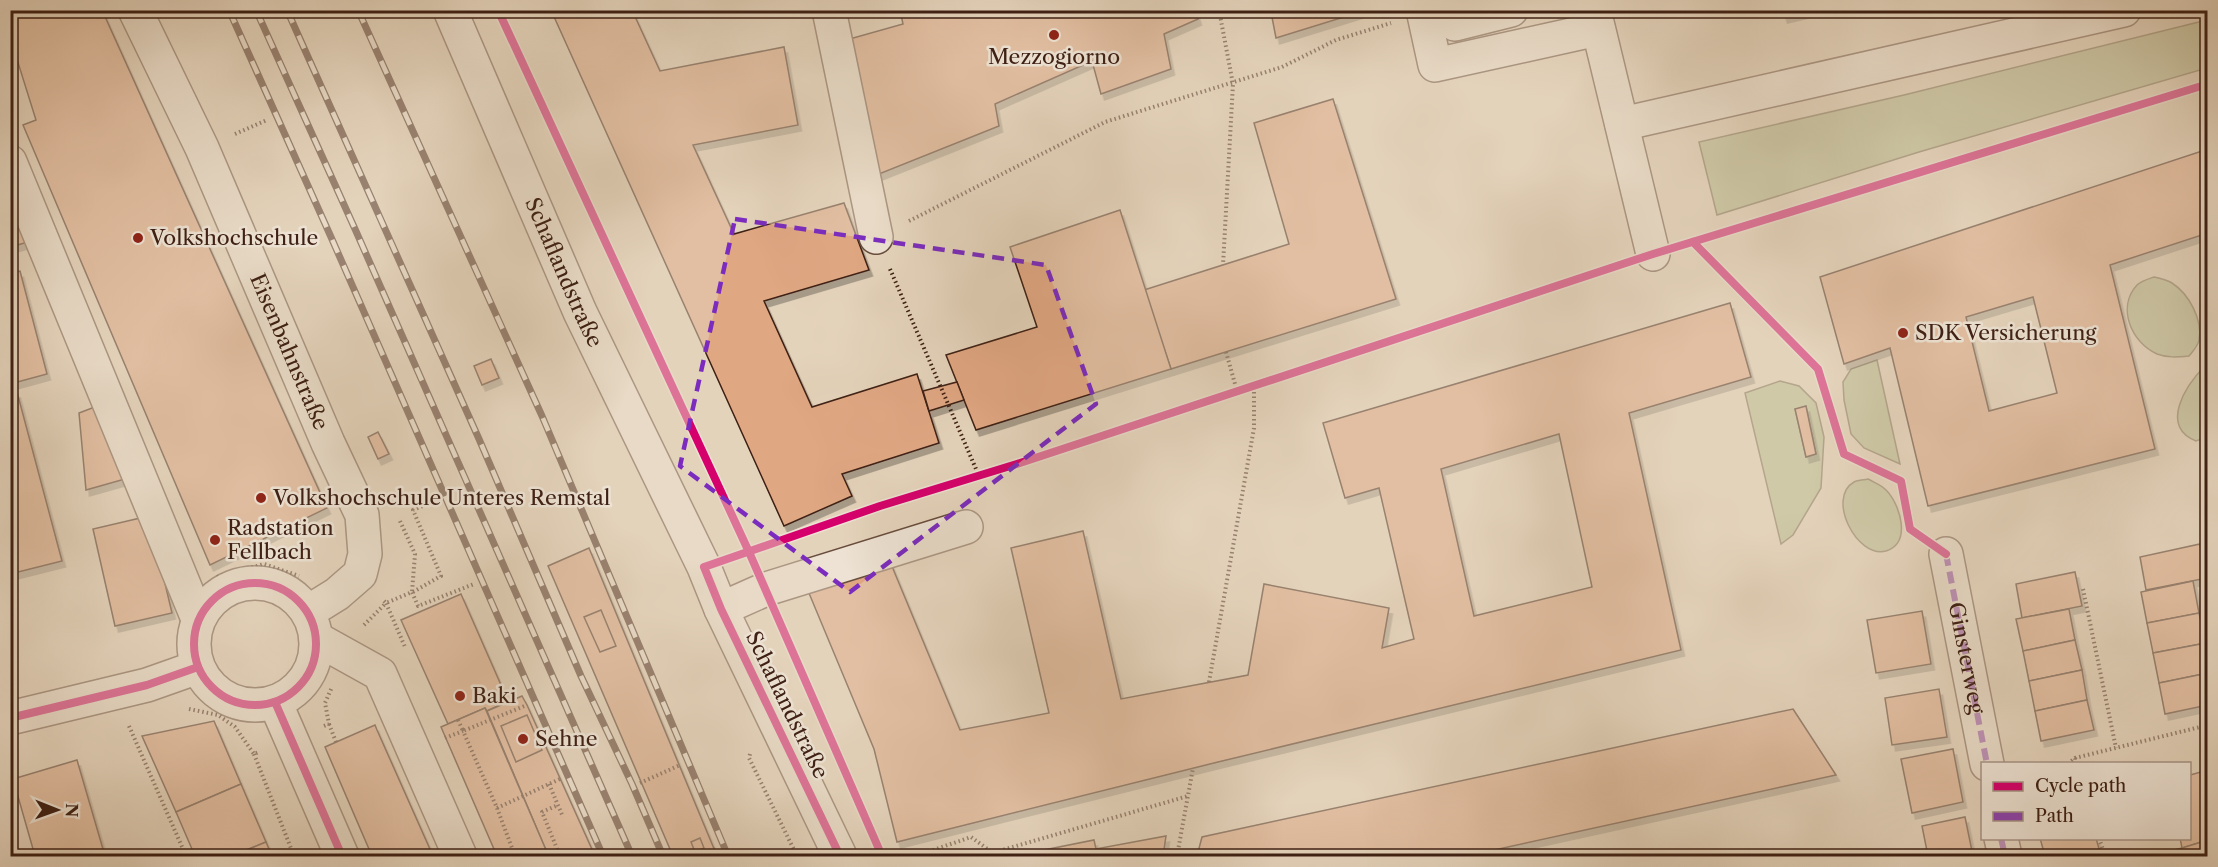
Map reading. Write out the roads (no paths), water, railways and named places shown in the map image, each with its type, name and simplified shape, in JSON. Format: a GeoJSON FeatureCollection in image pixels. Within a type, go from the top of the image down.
{"type":"FeatureCollection","features":[{"type":"Feature","properties":{"kind":"street","name":"Eisenbahnstraße"},"geometry":{"type":"LineString","coordinates":[[135,10],[202,148],[328,443],[362,515],[365,554],[360,574],[337,594],[312,626]]}},
{"type":"Feature","properties":{"kind":"street","name":"Schaflandstraße"},"geometry":{"type":"LineString","coordinates":[[450,10],[580,312],[704,567],[721,609],[840,856]]}},
{"type":"Feature","properties":{"kind":"street"},"geometry":{"type":"LineString","coordinates":[[829,10],[876,237]]}},
{"type":"Feature","properties":{"kind":"street"},"geometry":{"type":"LineString","coordinates":[[1455,24],[1511,10]]}},
{"type":"Feature","properties":{"kind":"street"},"geometry":{"type":"LineString","coordinates":[[1622,124],[2124,10]]}},
{"type":"Feature","properties":{"kind":"street"},"geometry":{"type":"LineString","coordinates":[[1423,12],[1435,65],[1596,20],[1653,255]]}},
{"type":"Feature","properties":{"kind":"street"},"geometry":{"type":"LineString","coordinates":[[10,162],[195,610],[194,637],[198,667],[213,689],[231,700],[252,705],[275,702],[291,693],[305,679],[314,660],[312,626]]}},
{"type":"Feature","properties":{"kind":"street"},"geometry":{"type":"LineString","coordinates":[[721,609],[766,589],[966,527]]}},
{"type":"Feature","properties":{"kind":"street","name":"Ginsterweg"},"geometry":{"type":"LineString","coordinates":[[1946,554],[1987,762]]}},
{"type":"Feature","properties":{"kind":"street"},"geometry":{"type":"LineString","coordinates":[[195,610],[226,589],[245,583],[265,583],[285,590],[300,602],[312,626],[345,655],[380,674],[460,856]]}},
{"type":"Feature","properties":{"kind":"street"},"geometry":{"type":"LineString","coordinates":[[10,718],[147,685],[198,667]]}},
{"type":"Feature","properties":{"kind":"street"},"geometry":{"type":"LineString","coordinates":[[275,702],[342,856]]}},
{"type":"Feature","properties":{"kind":"street"},"geometry":{"type":"LineString","coordinates":[[2001,840],[2005,856]]}},
{"type":"Feature","properties":{"kind":"railway"},"geometry":{"type":"LineString","coordinates":[[229,10],[603,856]]}},
{"type":"Feature","properties":{"kind":"railway"},"geometry":{"type":"LineString","coordinates":[[256,10],[632,856]]}},
{"type":"Feature","properties":{"kind":"railway"},"geometry":{"type":"LineString","coordinates":[[287,10],[479,439],[581,676],[663,856]]}},
{"type":"Feature","properties":{"kind":"railway"},"geometry":{"type":"LineString","coordinates":[[358,10],[542,416],[728,856]]}},
{"type":"Feature","properties":{"kind":"place","name":"Mezzogiorno"},"geometry":{"type":"Point","coordinates":[1054,35]}},
{"type":"Feature","properties":{"kind":"place","name":"Volkshochschule"},"geometry":{"type":"Point","coordinates":[138,238]}},
{"type":"Feature","properties":{"kind":"place","name":"SDK Versicherung"},"geometry":{"type":"Point","coordinates":[1903,333]}},
{"type":"Feature","properties":{"kind":"place","name":"Volkshochschule Unteres Remstal"},"geometry":{"type":"Point","coordinates":[261,498]}},
{"type":"Feature","properties":{"kind":"place","name":"Radstation Fellbach"},"geometry":{"type":"Point","coordinates":[215,540]}},
{"type":"Feature","properties":{"kind":"place","name":"Baki"},"geometry":{"type":"Point","coordinates":[460,696]}},
{"type":"Feature","properties":{"kind":"place","name":"Sehne"},"geometry":{"type":"Point","coordinates":[523,739]}}]}
